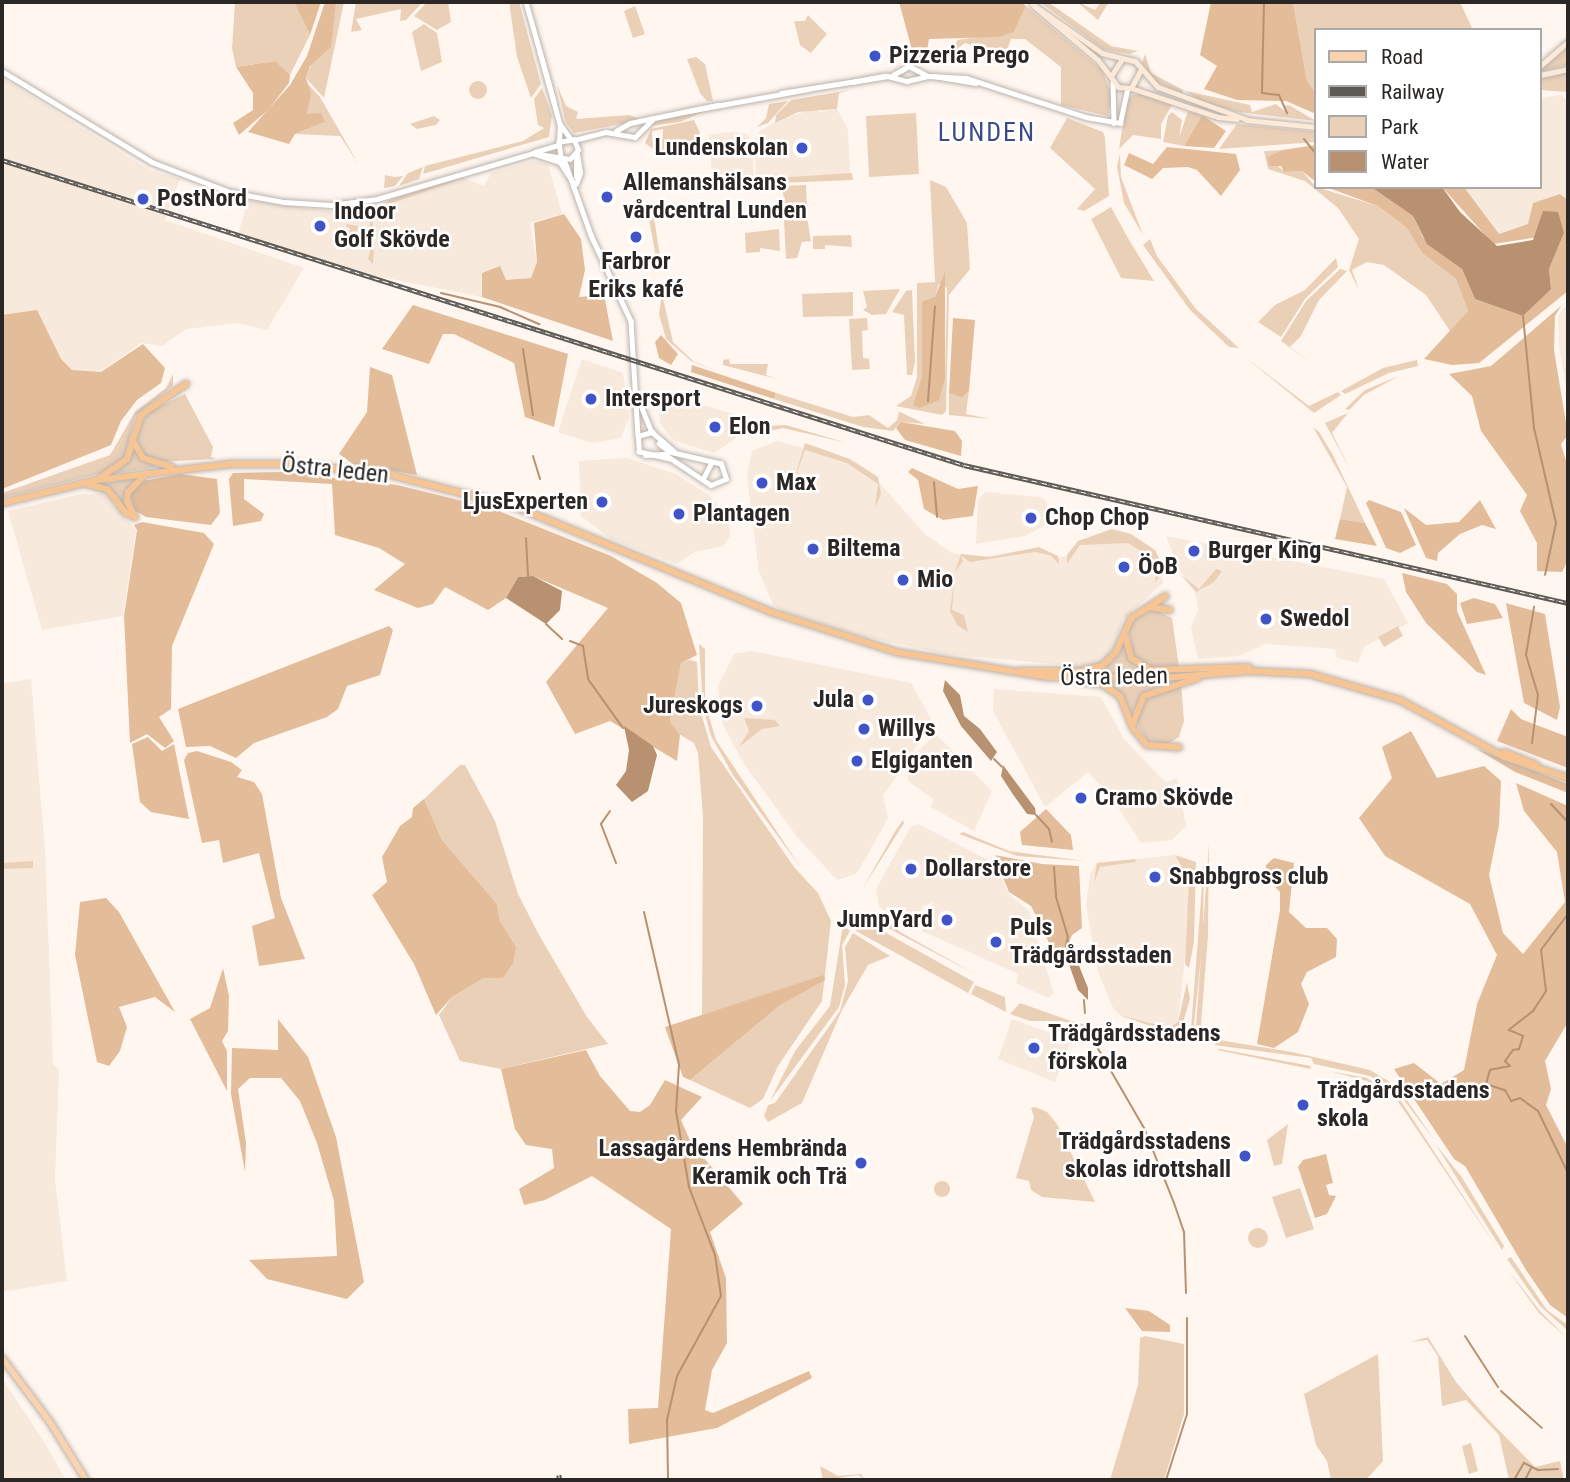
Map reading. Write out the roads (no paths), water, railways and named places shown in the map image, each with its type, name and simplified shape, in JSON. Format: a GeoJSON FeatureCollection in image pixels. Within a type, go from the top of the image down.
{"type":"FeatureCollection","features":[{"type":"Feature","properties":{"kind":"highway"},"geometry":{"type":"LineString","coordinates":[[96,480],[122,464],[136,422],[150,406],[186,384]]}},
{"type":"Feature","properties":{"kind":"highway"},"geometry":{"type":"LineString","coordinates":[[132,437],[143,458],[178,468]]}},
{"type":"Feature","properties":{"kind":"highway","name":"Östra leden"},"geometry":{"type":"LineString","coordinates":[[2,503],[96,480],[178,468],[292,464],[388,474],[519,508],[852,638],[941,660],[1015,671],[1082,676],[1251,669],[1310,671],[1378,687],[1425,707],[1506,752],[1568,776]]}},
{"type":"Feature","properties":{"kind":"highway"},"geometry":{"type":"LineString","coordinates":[[82,483],[108,490],[125,512],[135,517],[127,502],[128,492],[149,472]]}},
{"type":"Feature","properties":{"kind":"highway","name":"Östra leden"},"geometry":{"type":"LineString","coordinates":[[657,562],[771,612],[852,640],[940,663],[1047,677],[1163,678],[1251,669]]}},
{"type":"Feature","properties":{"kind":"highway"},"geometry":{"type":"LineString","coordinates":[[1015,671],[1080,671],[1102,666],[1116,652],[1131,618],[1166,596]]}},
{"type":"Feature","properties":{"kind":"highway"},"geometry":{"type":"LineString","coordinates":[[1147,607],[1170,610]]}},
{"type":"Feature","properties":{"kind":"highway"},"geometry":{"type":"LineString","coordinates":[[1125,629],[1127,651],[1142,668],[1251,669]]}},
{"type":"Feature","properties":{"kind":"highway"},"geometry":{"type":"LineString","coordinates":[[1133,728],[1137,704],[1156,689],[1251,669]]}},
{"type":"Feature","properties":{"kind":"highway"},"geometry":{"type":"LineString","coordinates":[[1047,677],[1112,689],[1125,704],[1133,728],[1153,748],[1179,747]]}},
{"type":"Feature","properties":{"kind":"main road"},"geometry":{"type":"LineString","coordinates":[[1031,3],[1102,53],[1124,58],[1141,69],[1158,87],[1248,120]]}},
{"type":"Feature","properties":{"kind":"main road"},"geometry":{"type":"LineString","coordinates":[[1031,3],[1098,60],[1112,79],[1129,89],[1219,117],[1314,127]]}},
{"type":"Feature","properties":{"kind":"main road"},"geometry":{"type":"LineString","coordinates":[[1542,64],[1568,42]]}},
{"type":"Feature","properties":{"kind":"main road"},"geometry":{"type":"LineString","coordinates":[[1112,79],[1124,58]]}},
{"type":"Feature","properties":{"kind":"main road"},"geometry":{"type":"LineString","coordinates":[[1129,89],[1141,69]]}},
{"type":"Feature","properties":{"kind":"main road"},"geometry":{"type":"LineString","coordinates":[[1542,75],[1568,69]]}},
{"type":"Feature","properties":{"kind":"main road"},"geometry":{"type":"LineString","coordinates":[[2,1358],[50,1422],[86,1480]]}},
{"type":"Feature","properties":{"kind":"street"},"geometry":{"type":"LineString","coordinates":[[526,2],[560,124],[558,144],[562,158],[576,185],[591,235],[631,321],[637,397],[636,446],[645,455],[670,459]]}},
{"type":"Feature","properties":{"kind":"street"},"geometry":{"type":"LineString","coordinates":[[891,76],[909,66],[915,72],[976,83],[1117,123]]}},
{"type":"Feature","properties":{"kind":"street"},"geometry":{"type":"LineString","coordinates":[[901,70],[901,77]]}},
{"type":"Feature","properties":{"kind":"street"},"geometry":{"type":"LineString","coordinates":[[2,71],[152,162],[230,192],[277,201],[331,205],[377,199],[572,139],[589,138],[616,131],[626,125],[688,111],[814,87],[891,76],[931,76]]}},
{"type":"Feature","properties":{"kind":"street"},"geometry":{"type":"LineString","coordinates":[[914,78],[915,72]]}},
{"type":"Feature","properties":{"kind":"street"},"geometry":{"type":"LineString","coordinates":[[1112,79],[1117,123]]}},
{"type":"Feature","properties":{"kind":"street"},"geometry":{"type":"LineString","coordinates":[[1117,123],[1129,89]]}},
{"type":"Feature","properties":{"kind":"street"},"geometry":{"type":"LineString","coordinates":[[616,131],[635,137],[652,120]]}},
{"type":"Feature","properties":{"kind":"street"},"geometry":{"type":"LineString","coordinates":[[635,123],[640,131]]}},
{"type":"Feature","properties":{"kind":"street"},"geometry":{"type":"LineString","coordinates":[[560,124],[572,139],[577,152],[576,185]]}},
{"type":"Feature","properties":{"kind":"street"},"geometry":{"type":"LineString","coordinates":[[626,125],[626,135]]}},
{"type":"Feature","properties":{"kind":"street"},"geometry":{"type":"LineString","coordinates":[[533,153],[562,158],[577,152],[589,138]]}},
{"type":"Feature","properties":{"kind":"street"},"geometry":{"type":"LineString","coordinates":[[533,153],[560,162],[576,185]]}},
{"type":"Feature","properties":{"kind":"street"},"geometry":{"type":"LineString","coordinates":[[637,397],[659,444],[675,452],[723,465],[726,479],[714,486],[704,477],[670,459],[654,453],[645,455]]}},
{"type":"Feature","properties":{"kind":"street"},"geometry":{"type":"LineString","coordinates":[[638,436],[654,434],[675,452]]}},
{"type":"Feature","properties":{"kind":"street"},"geometry":{"type":"LineString","coordinates":[[654,453],[659,444]]}},
{"type":"Feature","properties":{"kind":"street"},"geometry":{"type":"LineString","coordinates":[[704,477],[712,463]]}},
{"type":"Feature","properties":{"kind":"water"},"geometry":{"type":"Polygon","coordinates":[[[1374,189],[1443,189],[1460,212],[1497,246],[1533,240],[1543,211],[1558,212],[1564,233],[1549,269],[1551,289],[1523,316],[1475,299],[1462,269],[1427,244],[1413,216],[1374,189]]]}},
{"type":"Feature","properties":{"kind":"water"},"geometry":{"type":"Polygon","coordinates":[[[533,576],[562,591],[560,610],[546,624],[506,598],[518,577],[533,576]]]}},
{"type":"Feature","properties":{"kind":"water"},"geometry":{"type":"Polygon","coordinates":[[[945,680],[960,695],[964,716],[980,729],[997,752],[991,761],[961,726],[943,691],[945,680]]]}},
{"type":"Feature","properties":{"kind":"water"},"geometry":{"type":"Polygon","coordinates":[[[624,726],[653,746],[657,755],[648,791],[632,802],[616,785],[626,771],[629,750],[624,726]]]}},
{"type":"Feature","properties":{"kind":"water"},"geometry":{"type":"Polygon","coordinates":[[[1003,765],[1035,808],[1036,815],[1027,814],[1012,793],[1001,776],[1003,765]]]}},
{"type":"Feature","properties":{"kind":"water"},"geometry":{"type":"Polygon","coordinates":[[[1067,936],[1088,988],[1088,1000],[1078,990],[1064,950],[1067,936]]]}},
{"type":"Feature","properties":{"kind":"waterway"},"geometry":{"type":"LineString","coordinates":[[1264,2],[1262,93],[1279,95],[1287,113]]}},
{"type":"Feature","properties":{"kind":"waterway"},"geometry":{"type":"LineString","coordinates":[[1304,139],[1314,152]]}},
{"type":"Feature","properties":{"kind":"waterway"},"geometry":{"type":"LineString","coordinates":[[441,293],[500,307],[539,324]]}},
{"type":"Feature","properties":{"kind":"waterway"},"geometry":{"type":"LineString","coordinates":[[928,401],[935,306]]}},
{"type":"Feature","properties":{"kind":"waterway"},"geometry":{"type":"LineString","coordinates":[[1523,316],[1534,428],[1556,523],[1545,575]]}},
{"type":"Feature","properties":{"kind":"waterway"},"geometry":{"type":"LineString","coordinates":[[523,349],[533,415]]}},
{"type":"Feature","properties":{"kind":"waterway"},"geometry":{"type":"LineString","coordinates":[[533,456],[540,479]]}},
{"type":"Feature","properties":{"kind":"waterway"},"geometry":{"type":"LineString","coordinates":[[934,482],[937,517]]}},
{"type":"Feature","properties":{"kind":"waterway"},"geometry":{"type":"LineString","coordinates":[[526,538],[528,576]]}},
{"type":"Feature","properties":{"kind":"waterway"},"geometry":{"type":"LineString","coordinates":[[1532,743],[1538,695],[1526,655],[1534,607]]}},
{"type":"Feature","properties":{"kind":"waterway"},"geometry":{"type":"LineString","coordinates":[[546,624],[562,639]]}},
{"type":"Feature","properties":{"kind":"waterway"},"geometry":{"type":"LineString","coordinates":[[570,641],[583,646],[588,679],[623,728]]}},
{"type":"Feature","properties":{"kind":"waterway"},"geometry":{"type":"LineString","coordinates":[[994,759],[1002,767]]}},
{"type":"Feature","properties":{"kind":"waterway"},"geometry":{"type":"LineString","coordinates":[[1551,804],[1568,822]]}},
{"type":"Feature","properties":{"kind":"waterway"},"geometry":{"type":"LineString","coordinates":[[610,811],[601,824],[616,863]]}},
{"type":"Feature","properties":{"kind":"waterway"},"geometry":{"type":"LineString","coordinates":[[1036,815],[1049,829],[1052,842]]}},
{"type":"Feature","properties":{"kind":"waterway"},"geometry":{"type":"LineString","coordinates":[[1054,867],[1056,897],[1068,937]]}},
{"type":"Feature","properties":{"kind":"waterway"},"geometry":{"type":"LineString","coordinates":[[644,912],[679,1065],[676,1111],[689,1187],[715,1255],[721,1296],[677,1376],[667,1420],[668,1480]]}},
{"type":"Feature","properties":{"kind":"waterway"},"geometry":{"type":"LineString","coordinates":[[1568,914],[1541,950],[1546,991],[1533,1011],[1509,1030],[1523,1036],[1519,1049],[1513,1050],[1505,1061],[1510,1066],[1490,1070],[1486,1084],[1505,1090],[1511,1101],[1520,1098],[1538,1111],[1568,1173]]}},
{"type":"Feature","properties":{"kind":"waterway"},"geometry":{"type":"LineString","coordinates":[[1084,1000],[1085,1013]]}},
{"type":"Feature","properties":{"kind":"waterway"},"geometry":{"type":"LineString","coordinates":[[1093,1040],[1144,1128],[1174,1203],[1184,1232],[1186,1293]]}},
{"type":"Feature","properties":{"kind":"waterway"},"geometry":{"type":"LineString","coordinates":[[1568,1222],[1568,1234]]}},
{"type":"Feature","properties":{"kind":"waterway"},"geometry":{"type":"LineString","coordinates":[[1166,1480],[1187,1414],[1187,1318]]}},
{"type":"Feature","properties":{"kind":"waterway"},"geometry":{"type":"LineString","coordinates":[[1465,1336],[1498,1387]]}},
{"type":"Feature","properties":{"kind":"waterway"},"geometry":{"type":"LineString","coordinates":[[1501,1391],[1542,1428]]}},
{"type":"Feature","properties":{"kind":"waterway"},"geometry":{"type":"LineString","coordinates":[[1514,1480],[1524,1463],[1538,1470],[1558,1469]]}},
{"type":"Feature","properties":{"kind":"waterway"},"geometry":{"type":"LineString","coordinates":[[1525,1480],[1531,1468]]}},
{"type":"Feature","properties":{"kind":"railway"},"geometry":{"type":"LineString","coordinates":[[2,160],[964,465],[1568,603]]}},
{"type":"Feature","properties":{"kind":"railway"},"geometry":{"type":"LineString","coordinates":[[559,1475],[560,1480]]}},
{"type":"Feature","properties":{"kind":"place","name":"Pizzeria Prego"},"geometry":{"type":"Point","coordinates":[875,56]}},
{"type":"Feature","properties":{"kind":"place","name":"Lundenskolan"},"geometry":{"type":"Point","coordinates":[802,148]}},
{"type":"Feature","properties":{"kind":"place","name":"Allemanshälsans vårdcentral Lunden"},"geometry":{"type":"Point","coordinates":[607,197]}},
{"type":"Feature","properties":{"kind":"place","name":"PostNord"},"geometry":{"type":"Point","coordinates":[143,199]}},
{"type":"Feature","properties":{"kind":"place","name":"Indoor Golf Skövde"},"geometry":{"type":"Point","coordinates":[320,226]}},
{"type":"Feature","properties":{"kind":"place","name":"Farbror Eriks kafé"},"geometry":{"type":"Point","coordinates":[636,237]}},
{"type":"Feature","properties":{"kind":"place","name":"Intersport"},"geometry":{"type":"Point","coordinates":[591,399]}},
{"type":"Feature","properties":{"kind":"place","name":"Elon"},"geometry":{"type":"Point","coordinates":[715,427]}},
{"type":"Feature","properties":{"kind":"place","name":"Max"},"geometry":{"type":"Point","coordinates":[762,483]}},
{"type":"Feature","properties":{"kind":"place","name":"LjusExperten"},"geometry":{"type":"Point","coordinates":[602,502]}},
{"type":"Feature","properties":{"kind":"place","name":"Plantagen"},"geometry":{"type":"Point","coordinates":[679,514]}},
{"type":"Feature","properties":{"kind":"place","name":"Chop Chop"},"geometry":{"type":"Point","coordinates":[1031,518]}},
{"type":"Feature","properties":{"kind":"place","name":"Biltema"},"geometry":{"type":"Point","coordinates":[813,549]}},
{"type":"Feature","properties":{"kind":"place","name":"Burger King"},"geometry":{"type":"Point","coordinates":[1194,551]}},
{"type":"Feature","properties":{"kind":"place","name":"ÖoB"},"geometry":{"type":"Point","coordinates":[1124,567]}},
{"type":"Feature","properties":{"kind":"place","name":"Mio"},"geometry":{"type":"Point","coordinates":[903,580]}},
{"type":"Feature","properties":{"kind":"place","name":"Swedol"},"geometry":{"type":"Point","coordinates":[1266,619]}},
{"type":"Feature","properties":{"kind":"place","name":"Jula"},"geometry":{"type":"Point","coordinates":[868,700]}},
{"type":"Feature","properties":{"kind":"place","name":"Jureskogs"},"geometry":{"type":"Point","coordinates":[757,706]}},
{"type":"Feature","properties":{"kind":"place","name":"Willys"},"geometry":{"type":"Point","coordinates":[864,729]}},
{"type":"Feature","properties":{"kind":"place","name":"Elgiganten"},"geometry":{"type":"Point","coordinates":[857,761]}},
{"type":"Feature","properties":{"kind":"place","name":"Cramo Skövde"},"geometry":{"type":"Point","coordinates":[1081,798]}},
{"type":"Feature","properties":{"kind":"place","name":"Dollarstore"},"geometry":{"type":"Point","coordinates":[911,869]}},
{"type":"Feature","properties":{"kind":"place","name":"Snabbgross club"},"geometry":{"type":"Point","coordinates":[1155,877]}},
{"type":"Feature","properties":{"kind":"place","name":"JumpYard"},"geometry":{"type":"Point","coordinates":[947,920]}},
{"type":"Feature","properties":{"kind":"place","name":"Puls Trädgårdsstaden"},"geometry":{"type":"Point","coordinates":[996,942]}},
{"type":"Feature","properties":{"kind":"place","name":"Trädgårdsstadens förskola"},"geometry":{"type":"Point","coordinates":[1034,1048]}},
{"type":"Feature","properties":{"kind":"place","name":"Trädgårdsstadens skola"},"geometry":{"type":"Point","coordinates":[1303,1105]}},
{"type":"Feature","properties":{"kind":"place","name":"Trädgårdsstadens skolas idrottshall"},"geometry":{"type":"Point","coordinates":[1245,1156]}},
{"type":"Feature","properties":{"kind":"place","name":"Lassagårdens Hembrända Keramik och Trä"},"geometry":{"type":"Point","coordinates":[861,1163]}},
{"type":"Feature","properties":{"kind":"district","name":"LUNDEN"},"geometry":{"type":"Point","coordinates":[987,133]}}]}
